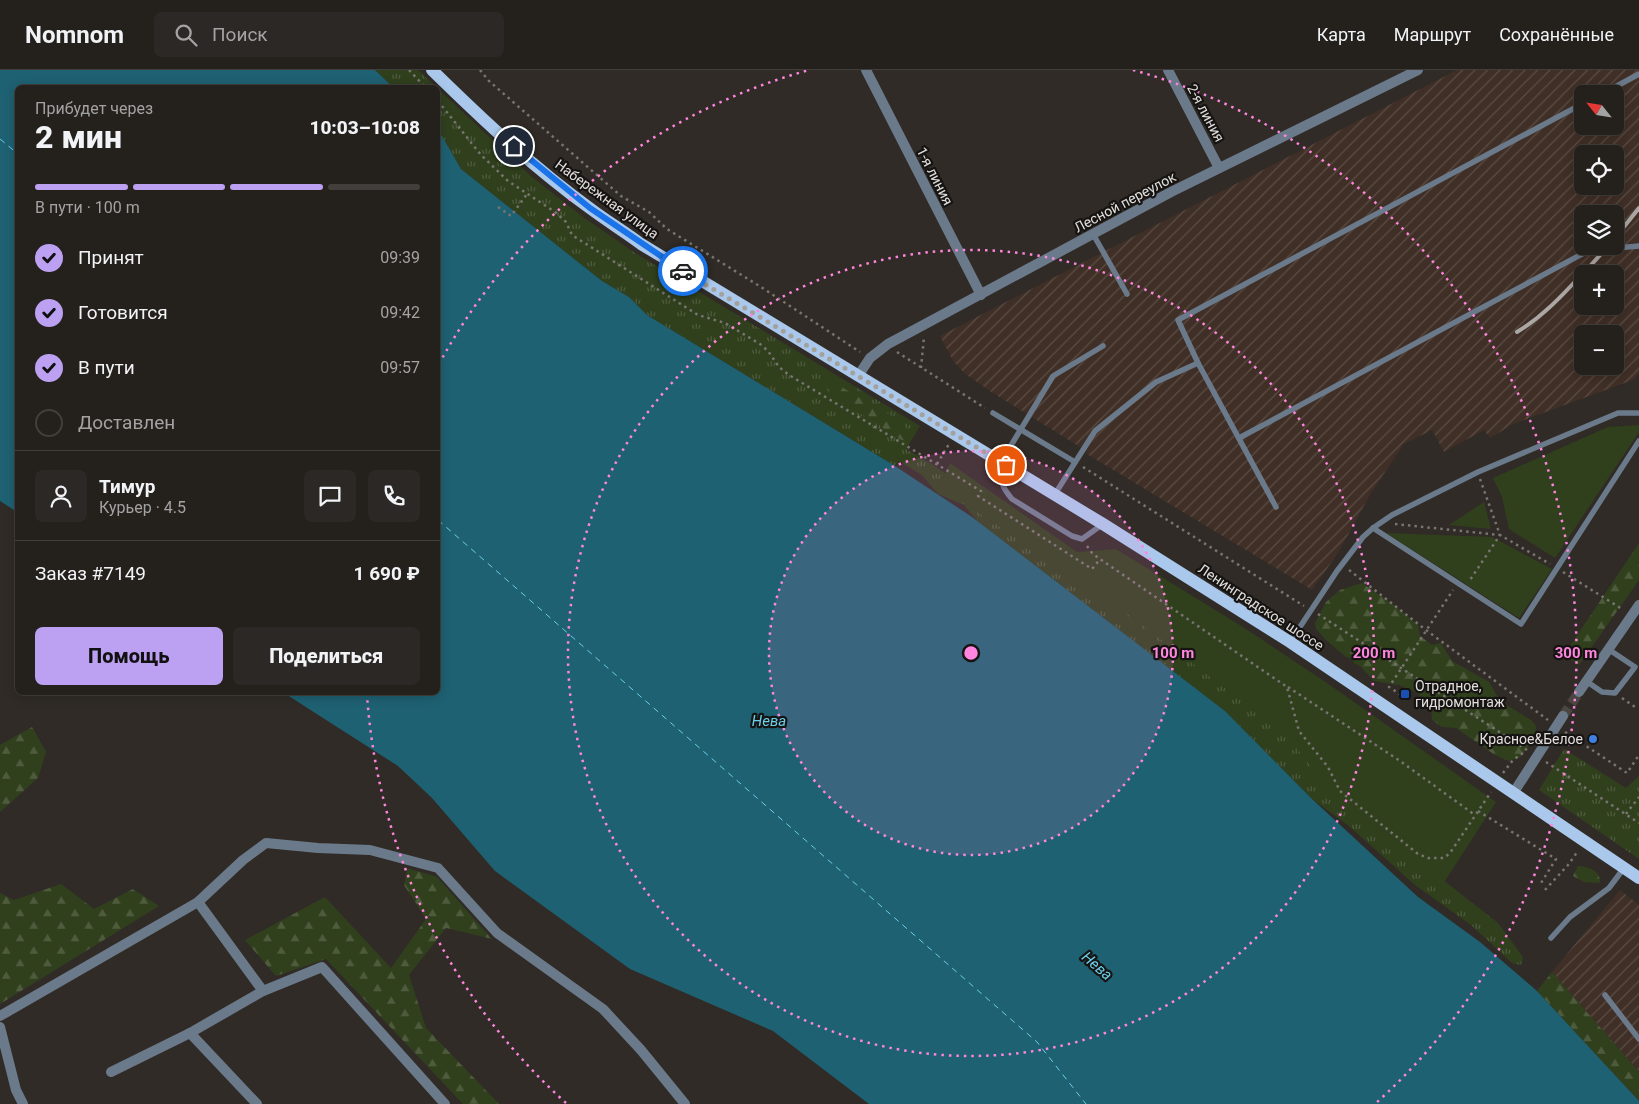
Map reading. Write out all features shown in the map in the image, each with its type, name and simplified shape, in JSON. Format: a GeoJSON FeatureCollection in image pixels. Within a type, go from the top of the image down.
{"type":"FeatureCollection","features":[{"type":"Feature","properties":{"kind":"main road","name":"Набережная улица"},"geometry":{"type":"LineString","coordinates":[[432,70],[490,125],[590,208],[687,274],[858,376]]}},
{"type":"Feature","properties":{"kind":"main road","name":"Ленинградское шоссе"},"geometry":{"type":"LineString","coordinates":[[858,376],[1103,524],[1290,642],[1639,878]]}},
{"type":"Feature","properties":{"kind":"street","name":"1-я линия"},"geometry":{"type":"LineString","coordinates":[[866,70],[981,295]]}},
{"type":"Feature","properties":{"kind":"street","name":"2-я линия"},"geometry":{"type":"LineString","coordinates":[[1168,70],[1219,168]]}},
{"type":"Feature","properties":{"kind":"street","name":"Лесной переулок"},"geometry":{"type":"LineString","coordinates":[[858,376],[870,358],[888,344],[1171,192],[1418,70]]}},
{"type":"Feature","properties":{"kind":"street"},"geometry":{"type":"LineString","coordinates":[[1578,692],[1639,605]]}},
{"type":"Feature","properties":{"kind":"street"},"geometry":{"type":"LineString","coordinates":[[1514,792],[1563,716]]}},
{"type":"Feature","properties":{"kind":"street"},"geometry":{"type":"LineString","coordinates":[[0,1016],[198,902],[243,860],[266,843],[370,850],[438,868],[496,933],[602,1009],[640,1050],[685,1104]]}},
{"type":"Feature","properties":{"kind":"street"},"geometry":{"type":"LineString","coordinates":[[198,902],[263,991]]}},
{"type":"Feature","properties":{"kind":"street"},"geometry":{"type":"LineString","coordinates":[[111,1072],[190,1033],[263,991],[322,967],[445,1104]]}},
{"type":"Feature","properties":{"kind":"street"},"geometry":{"type":"LineString","coordinates":[[0,1027],[16,1090],[24,1104]]}},
{"type":"Feature","properties":{"kind":"street"},"geometry":{"type":"LineString","coordinates":[[190,1033],[257,1104]]}},
{"type":"Feature","properties":{"kind":"lane"},"geometry":{"type":"LineString","coordinates":[[1619,85],[1639,74]]}},
{"type":"Feature","properties":{"kind":"lane"},"geometry":{"type":"LineString","coordinates":[[1276,507],[1198,363],[1178,320],[1574,108]]}},
{"type":"Feature","properties":{"kind":"lane"},"geometry":{"type":"LineString","coordinates":[[1094,234],[1127,294]]}},
{"type":"Feature","properties":{"kind":"lane"},"geometry":{"type":"LineString","coordinates":[[1624,247],[1639,246]]}},
{"type":"Feature","properties":{"kind":"lane"},"geometry":{"type":"LineString","coordinates":[[1238,438],[1580,255]]}},
{"type":"Feature","properties":{"kind":"lane"},"geometry":{"type":"LineString","coordinates":[[1103,524],[1082,539],[1072,536],[1012,499],[1005,491],[1001,477],[1003,464],[1019,429],[1053,376],[1104,346]]}},
{"type":"Feature","properties":{"kind":"lane"},"geometry":{"type":"LineString","coordinates":[[1055,495],[1094,431],[1156,382],[1198,363]]}},
{"type":"Feature","properties":{"kind":"lane"},"geometry":{"type":"LineString","coordinates":[[993,413],[1075,462]]}},
{"type":"Feature","properties":{"kind":"lane"},"geometry":{"type":"LineString","coordinates":[[1290,642],[1342,564],[1363,537],[1392,515],[1478,472],[1618,413],[1639,413]]}},
{"type":"Feature","properties":{"kind":"lane"},"geometry":{"type":"LineString","coordinates":[[1373,528],[1521,624],[1639,441]]}},
{"type":"Feature","properties":{"kind":"lane"},"geometry":{"type":"LineString","coordinates":[[1586,681],[1602,692],[1615,693],[1635,667],[1608,649]]}},
{"type":"Feature","properties":{"kind":"lane"},"geometry":{"type":"LineString","coordinates":[[1551,938],[1570,917],[1609,888],[1624,868]]}},
{"type":"Feature","properties":{"kind":"lane"},"geometry":{"type":"LineString","coordinates":[[1606,995],[1639,1039]]}},
{"type":"Feature","properties":{"kind":"path"},"geometry":{"type":"LineString","coordinates":[[409,70],[423,85]]}},
{"type":"Feature","properties":{"kind":"path"},"geometry":{"type":"LineString","coordinates":[[480,70],[489,81],[621,196],[650,212],[667,229],[870,358]]}},
{"type":"Feature","properties":{"kind":"path"},"geometry":{"type":"LineString","coordinates":[[440,104],[481,155],[508,181],[555,212],[566,222],[572,236],[698,315],[725,323],[760,344],[789,376],[981,491],[978,496],[1092,570],[1100,559]]}},
{"type":"Feature","properties":{"kind":"path"},"geometry":{"type":"LineString","coordinates":[[498,207],[511,216],[527,194]]}},
{"type":"Feature","properties":{"kind":"path"},"geometry":{"type":"LineString","coordinates":[[921,368],[923,340],[930,322]]}},
{"type":"Feature","properties":{"kind":"path"},"geometry":{"type":"LineString","coordinates":[[888,344],[901,356],[993,413]]}},
{"type":"Feature","properties":{"kind":"path"},"geometry":{"type":"LineString","coordinates":[[1478,472],[1500,535]]}},
{"type":"Feature","properties":{"kind":"path"},"geometry":{"type":"LineString","coordinates":[[1382,522],[1500,535],[1632,615]]}},
{"type":"Feature","properties":{"kind":"path"},"geometry":{"type":"LineString","coordinates":[[1466,588],[1500,535]]}},
{"type":"Feature","properties":{"kind":"path"},"geometry":{"type":"LineString","coordinates":[[1082,539],[1092,553],[1100,559],[1287,687],[1400,761],[1476,815]]}},
{"type":"Feature","properties":{"kind":"path"},"geometry":{"type":"LineString","coordinates":[[1342,564],[1426,630],[1556,726],[1627,773],[1639,755]]}},
{"type":"Feature","properties":{"kind":"path"},"geometry":{"type":"LineString","coordinates":[[1401,695],[1389,687],[1458,583]]}},
{"type":"Feature","properties":{"kind":"path"},"geometry":{"type":"LineString","coordinates":[[1287,687],[1299,731],[1328,767],[1340,791],[1418,854],[1428,858],[1444,858],[1450,853],[1492,791]]}},
{"type":"Feature","properties":{"kind":"path"},"geometry":{"type":"LineString","coordinates":[[1615,693],[1635,707]]}},
{"type":"Feature","properties":{"kind":"path"},"geometry":{"type":"LineString","coordinates":[[1505,770],[1513,760],[1528,750]]}},
{"type":"Feature","properties":{"kind":"path"},"geometry":{"type":"LineString","coordinates":[[1537,756],[1639,824]]}},
{"type":"Feature","properties":{"kind":"path"},"geometry":{"type":"LineString","coordinates":[[1626,814],[1639,797]]}},
{"type":"Feature","properties":{"kind":"path"},"geometry":{"type":"LineString","coordinates":[[1478,811],[1556,859],[1541,883]]}},
{"type":"Feature","properties":{"kind":"path"},"geometry":{"type":"LineString","coordinates":[[1545,890],[1574,856]]}},
{"type":"Feature","properties":{"kind":"path"},"geometry":{"type":"LineString","coordinates":[[1544,878],[1551,884]]}},
{"type":"Feature","properties":{"kind":"shaded area"},"geometry":{"type":"Polygon","coordinates":[[[1457,70],[1639,70],[1639,373],[1633,380],[1513,424],[1490,438],[1484,430],[1444,452],[1432,430],[1404,444],[1371,493],[1338,553],[1312,590],[1087,454],[1088,452],[964,373],[953,361],[940,336],[1457,70]]]}},
{"type":"Feature","properties":{"kind":"shaded area"},"geometry":{"type":"Polygon","coordinates":[[[1620,890],[1639,905],[1639,1072],[1552,972],[1620,890]]]}},
{"type":"Feature","properties":{"kind":"green space"},"geometry":{"type":"Polygon","coordinates":[[[375,70],[418,70],[434,85],[391,85],[375,70]]]}},
{"type":"Feature","properties":{"kind":"green space"},"geometry":{"type":"Polygon","coordinates":[[[440,91],[532,177],[583,217],[635,253],[920,426],[906,449],[953,479],[1269,715],[1443,880],[1498,923],[1523,957],[1521,965],[1512,963],[1471,925],[1415,885],[1349,826],[1311,798],[1225,711],[978,522],[964,505],[938,494],[922,475],[899,461],[895,466],[647,315],[629,297],[602,281],[461,169],[440,134],[440,91]]]}},
{"type":"Feature","properties":{"kind":"green space"},"geometry":{"type":"Polygon","coordinates":[[[831,380],[899,421],[909,432],[906,441],[899,439],[896,433],[882,428],[878,423],[857,412],[852,406],[845,405],[826,387],[826,383],[831,380]]]}},
{"type":"Feature","properties":{"kind":"green space"},"geometry":{"type":"Polygon","coordinates":[[[1639,425],[1639,432],[1555,558],[1509,529],[1502,497],[1493,478],[1608,427],[1639,425]]]}},
{"type":"Feature","properties":{"kind":"green space"},"geometry":{"type":"Polygon","coordinates":[[[950,463],[1077,552],[1116,549],[1243,627],[1327,683],[1496,802],[1443,884],[1330,791],[1285,733],[1094,589],[939,487],[950,463]]]}},
{"type":"Feature","properties":{"kind":"green space"},"geometry":{"type":"Polygon","coordinates":[[[1484,502],[1491,529],[1449,525],[1484,502]]]}},
{"type":"Feature","properties":{"kind":"green space"},"geometry":{"type":"Polygon","coordinates":[[[1386,533],[1492,537],[1552,569],[1519,618],[1386,533]]]}},
{"type":"Feature","properties":{"kind":"green space"},"geometry":{"type":"Polygon","coordinates":[[[1639,543],[1639,580],[1579,665],[1564,655],[1639,543]]]}},
{"type":"Feature","properties":{"kind":"green space"},"geometry":{"type":"Polygon","coordinates":[[[1362,583],[1394,605],[1418,625],[1420,636],[1432,645],[1441,643],[1452,661],[1489,682],[1500,701],[1531,720],[1536,726],[1535,736],[1521,757],[1509,761],[1495,755],[1456,728],[1442,727],[1432,720],[1431,705],[1416,692],[1399,685],[1374,681],[1351,658],[1346,657],[1325,639],[1316,629],[1315,623],[1326,602],[1340,590],[1362,583]]]}},
{"type":"Feature","properties":{"kind":"green space"},"geometry":{"type":"Polygon","coordinates":[[[32,727],[46,752],[38,778],[0,812],[0,745],[32,727]]]}},
{"type":"Feature","properties":{"kind":"green space"},"geometry":{"type":"Polygon","coordinates":[[[1564,749],[1626,788],[1639,776],[1639,859],[1539,790],[1564,749]]]}},
{"type":"Feature","properties":{"kind":"green space"},"geometry":{"type":"Polygon","coordinates":[[[1578,866],[1590,868],[1596,872],[1600,883],[1584,882],[1573,876],[1578,866]]]}},
{"type":"Feature","properties":{"kind":"green space"},"geometry":{"type":"Polygon","coordinates":[[[407,868],[437,877],[492,939],[446,928],[409,975],[426,1028],[499,1104],[463,1104],[326,959],[276,976],[245,940],[325,897],[391,968],[426,919],[404,885],[407,868]]]}},
{"type":"Feature","properties":{"kind":"green space"},"geometry":{"type":"Polygon","coordinates":[[[61,884],[94,909],[133,889],[159,906],[0,1004],[0,893],[14,900],[61,884]]]}},
{"type":"Feature","properties":{"kind":"green space"},"geometry":{"type":"Polygon","coordinates":[[[1552,972],[1639,1072],[1639,1101],[1537,991],[1552,972]]]}},
{"type":"Feature","properties":{"kind":"water"},"geometry":{"type":"Polygon","coordinates":[[[0,70],[375,70],[391,85],[15,85],[15,511],[0,501],[0,70]]]}},
{"type":"Feature","properties":{"kind":"water","name":"Нева"},"geometry":{"type":"Polygon","coordinates":[[[440,134],[461,169],[602,281],[629,297],[647,315],[895,466],[972,517],[1225,711],[1311,798],[1418,897],[1480,942],[1537,991],[1639,1101],[1639,1104],[869,1104],[773,1031],[630,969],[495,871],[432,798],[398,766],[287,695],[440,695],[440,134]]]}},
{"type":"Feature","properties":{"kind":"ferry route"},"geometry":{"type":"LineString","coordinates":[[0,139],[15,152]]}},
{"type":"Feature","properties":{"kind":"ferry route"},"geometry":{"type":"LineString","coordinates":[[440,522],[1037,1042],[1086,1104]]}},
{"type":"Feature","properties":{"kind":"tunnel"},"geometry":{"type":"LineString","coordinates":[[1563,716],[1579,692]]}},
{"type":"Feature","properties":{"kind":"railway"},"geometry":{"type":"LineString","coordinates":[[1624,227],[1639,208]]}},
{"type":"Feature","properties":{"kind":"railway"},"geometry":{"type":"LineString","coordinates":[[1591,265],[1600,255]]}},
{"type":"Feature","properties":{"kind":"railway"},"geometry":{"type":"LineString","coordinates":[[1517,332],[1543,313],[1574,282]]}},
{"type":"Feature","properties":{"kind":"way so far"},"geometry":{"type":"LineString","coordinates":[[683,271],[1006,465]]}},
{"type":"Feature","properties":{"kind":"place","name":"Отрадное, гидромонтаж"},"geometry":{"type":"Point","coordinates":[1405,694]}},
{"type":"Feature","properties":{"kind":"place","name":"Красное&Белое"},"geometry":{"type":"Point","coordinates":[1593,739]}},
{"type":"Feature","properties":{"kind":"route"},"geometry":{"type":"LineString","coordinates":[[514,146],[590,208],[683,271]]}}]}
